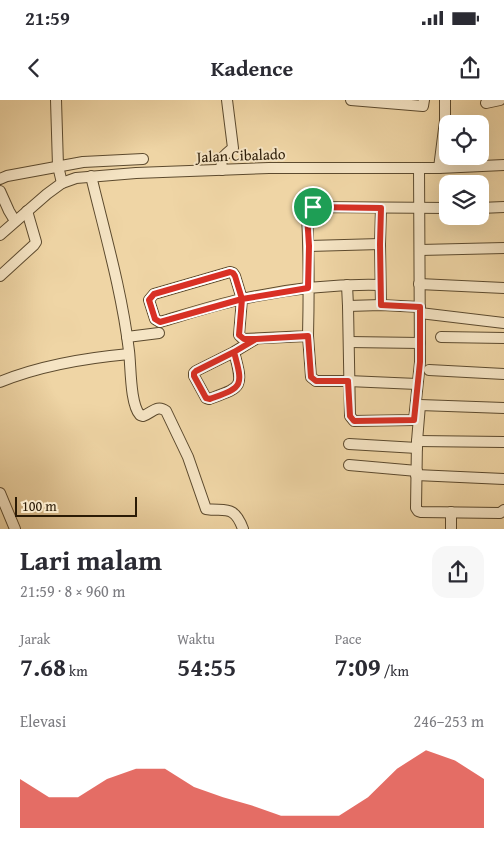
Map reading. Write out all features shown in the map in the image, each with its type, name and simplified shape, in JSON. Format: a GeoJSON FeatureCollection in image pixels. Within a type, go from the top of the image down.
{"type":"FeatureCollection","features":[{"type":"Feature","properties":{"kind":"street"},"geometry":{"type":"LineString","coordinates":[[56,100],[60,175]]}},
{"type":"Feature","properties":{"kind":"street"},"geometry":{"type":"LineString","coordinates":[[221,166],[225,154],[232,148],[227,100]]}},
{"type":"Feature","properties":{"kind":"street"},"geometry":{"type":"LineString","coordinates":[[351,100],[423,106],[424,100]]}},
{"type":"Feature","properties":{"kind":"street"},"geometry":{"type":"LineString","coordinates":[[439,168],[445,121],[445,100],[450,100]]}},
{"type":"Feature","properties":{"kind":"street"},"geometry":{"type":"LineString","coordinates":[[486,103],[500,100]]}},
{"type":"Feature","properties":{"kind":"street"},"geometry":{"type":"LineString","coordinates":[[0,179],[7,176],[60,175],[83,162],[143,159]]}},
{"type":"Feature","properties":{"kind":"street","name":"Jalan Cibalado"},"geometry":{"type":"LineString","coordinates":[[0,235],[12,216],[27,211],[47,194],[60,175],[76,178],[221,166],[439,168],[504,165]]}},
{"type":"Feature","properties":{"kind":"street"},"geometry":{"type":"LineString","coordinates":[[347,284],[350,416],[354,421],[414,420],[420,362],[419,168]]}},
{"type":"Feature","properties":{"kind":"street"},"geometry":{"type":"LineString","coordinates":[[91,176],[120,294],[133,395],[138,412],[143,416],[158,408],[166,411],[188,457],[206,508],[226,509],[241,522],[243,529]]}},
{"type":"Feature","properties":{"kind":"street"},"geometry":{"type":"LineString","coordinates":[[0,191],[12,216]]}},
{"type":"Feature","properties":{"kind":"street"},"geometry":{"type":"LineString","coordinates":[[417,384],[316,381],[312,379],[308,336],[309,246],[307,214],[308,210],[313,207],[439,208]]}},
{"type":"Feature","properties":{"kind":"street"},"geometry":{"type":"LineString","coordinates":[[489,208],[504,207]]}},
{"type":"Feature","properties":{"kind":"street"},"geometry":{"type":"LineString","coordinates":[[381,208],[381,305]]}},
{"type":"Feature","properties":{"kind":"street"},"geometry":{"type":"LineString","coordinates":[[0,276],[36,242],[27,211]]}},
{"type":"Feature","properties":{"kind":"street"},"geometry":{"type":"LineString","coordinates":[[309,246],[380,244]]}},
{"type":"Feature","properties":{"kind":"street"},"geometry":{"type":"LineString","coordinates":[[420,250],[504,248]]}},
{"type":"Feature","properties":{"kind":"street"},"geometry":{"type":"LineString","coordinates":[[308,336],[244,339],[239,335],[242,299],[235,276],[230,272],[154,294],[149,300],[155,319],[160,322],[242,299],[308,288],[347,284],[380,285]]}},
{"type":"Feature","properties":{"kind":"street"},"geometry":{"type":"LineString","coordinates":[[419,284],[504,288]]}},
{"type":"Feature","properties":{"kind":"street"},"geometry":{"type":"LineString","coordinates":[[348,306],[381,305],[504,323]]}},
{"type":"Feature","properties":{"kind":"street"},"geometry":{"type":"LineString","coordinates":[[127,337],[159,332]]}},
{"type":"Feature","properties":{"kind":"street"},"geometry":{"type":"LineString","coordinates":[[441,336],[504,338]]}},
{"type":"Feature","properties":{"kind":"street"},"geometry":{"type":"LineString","coordinates":[[234,352],[239,378],[238,386],[234,390],[210,399],[206,398],[194,373],[256,339]]}},
{"type":"Feature","properties":{"kind":"street"},"geometry":{"type":"LineString","coordinates":[[349,342],[420,343]]}},
{"type":"Feature","properties":{"kind":"street"},"geometry":{"type":"LineString","coordinates":[[0,382],[46,366],[129,354]]}},
{"type":"Feature","properties":{"kind":"street"},"geometry":{"type":"LineString","coordinates":[[429,370],[504,374]]}},
{"type":"Feature","properties":{"kind":"street"},"geometry":{"type":"LineString","coordinates":[[504,408],[420,405],[416,473],[416,508],[420,512],[500,513],[504,510]]}},
{"type":"Feature","properties":{"kind":"street"},"geometry":{"type":"LineString","coordinates":[[349,444],[504,442]]}},
{"type":"Feature","properties":{"kind":"street"},"geometry":{"type":"LineString","coordinates":[[349,465],[416,473],[504,479]]}},
{"type":"Feature","properties":{"kind":"street"},"geometry":{"type":"LineString","coordinates":[[0,493],[15,529]]}},
{"type":"Feature","properties":{"kind":"street"},"geometry":{"type":"LineString","coordinates":[[451,512],[451,529]]}},
{"type":"Feature","properties":{"kind":"route"},"geometry":{"type":"LineString","coordinates":[[313,207],[308,210],[307,214],[309,246],[308,288],[242,299],[160,322],[155,319],[149,300],[154,294],[230,272],[233,273],[242,299],[240,338],[256,339],[234,352],[239,378],[238,386],[234,390],[210,399],[206,398],[194,376],[194,373],[200,368],[256,339],[308,336],[312,379],[316,381],[348,381],[350,416],[354,421],[414,420],[420,362],[420,307],[381,305],[381,208],[313,207]]}}]}
